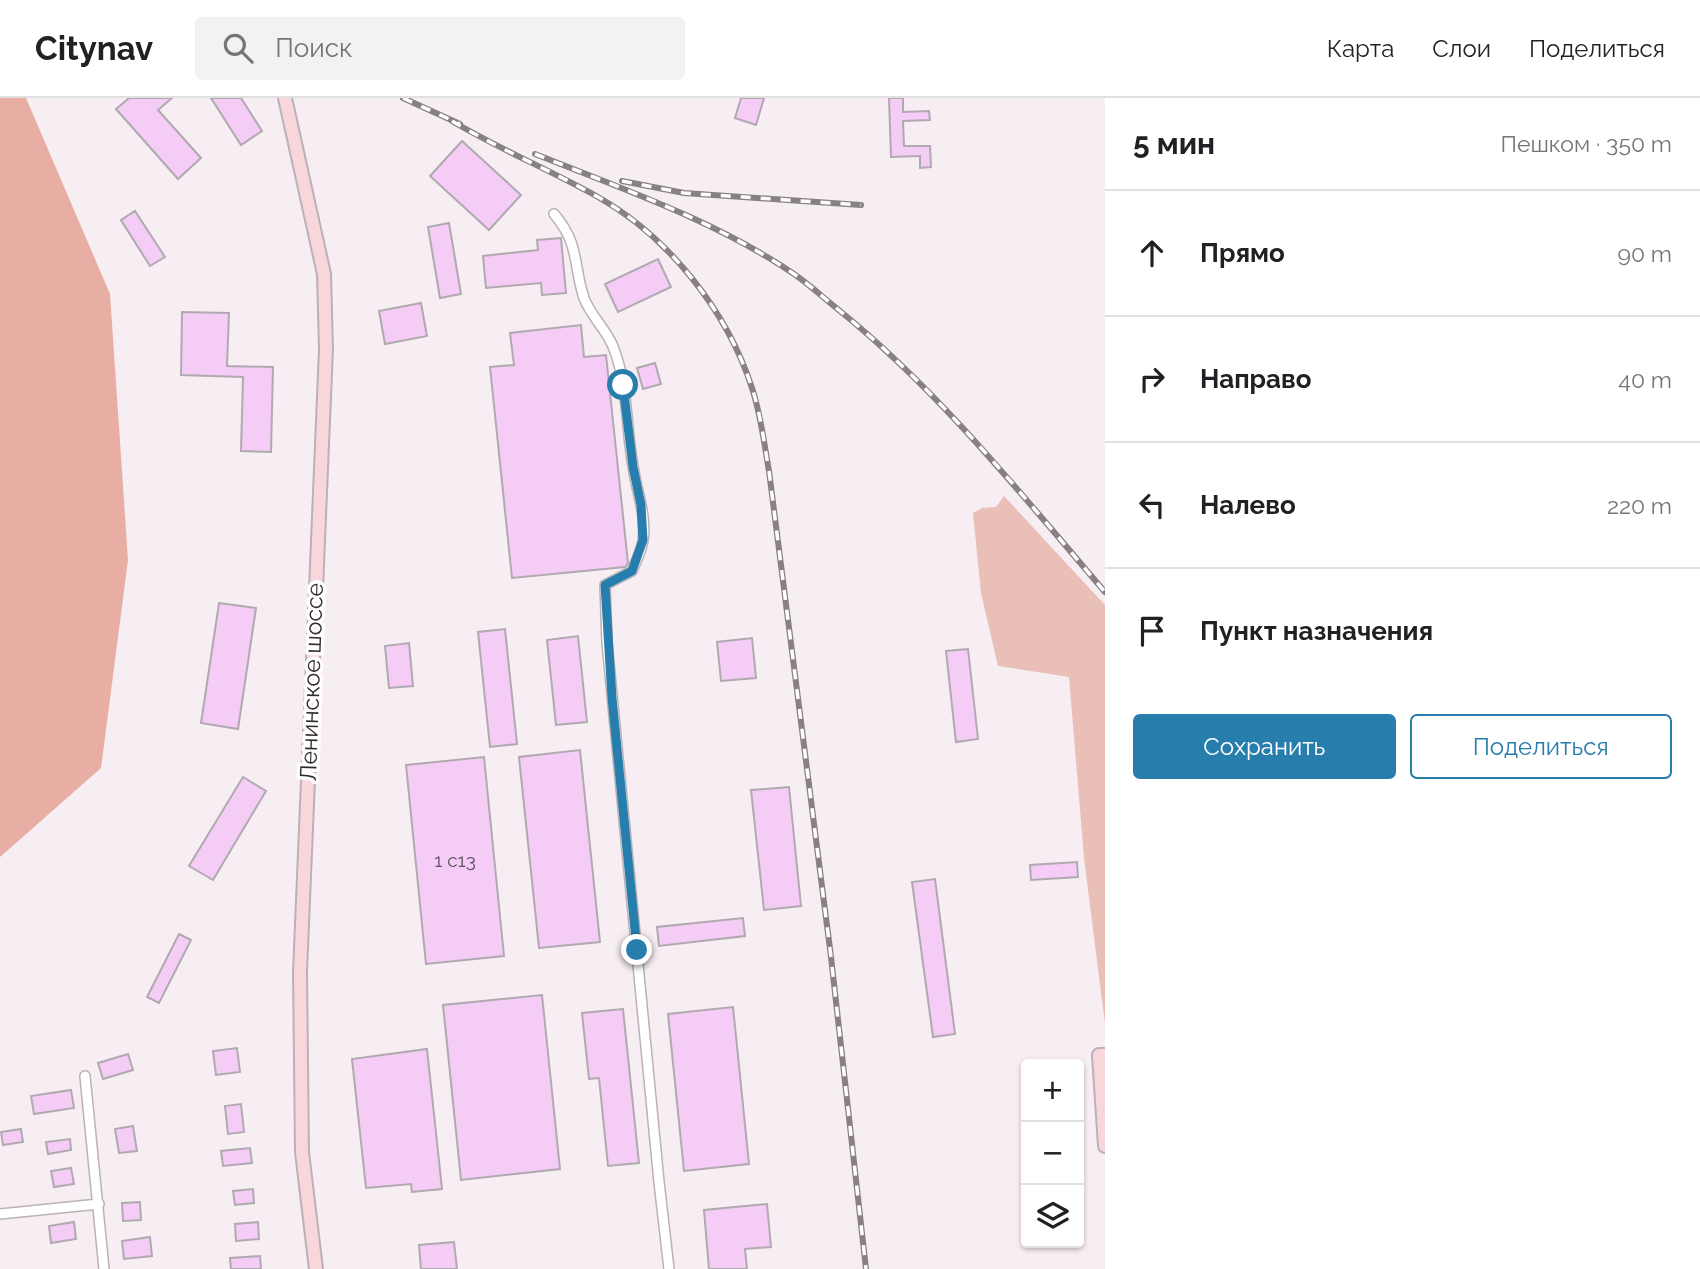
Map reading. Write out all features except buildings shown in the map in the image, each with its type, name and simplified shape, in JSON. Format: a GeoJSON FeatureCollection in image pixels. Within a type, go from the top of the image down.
{"type":"FeatureCollection","features":[{"type":"Feature","properties":{"kind":"street","name":"Ленинское шоссе"},"geometry":{"type":"LineString","coordinates":[[285,98],[325,286],[326,349],[300,972],[302,1152],[316,1269]]}},
{"type":"Feature","properties":{"kind":"street"},"geometry":{"type":"LineString","coordinates":[[554,215],[567,229],[586,303],[614,347],[623,385],[633,467],[641,505],[643,540],[632,571],[605,585],[607,631],[669,1269]]}},
{"type":"Feature","properties":{"kind":"street"},"geometry":{"type":"LineString","coordinates":[[1105,1055],[1099,1055],[1105,1146]]}},
{"type":"Feature","properties":{"kind":"street"},"geometry":{"type":"LineString","coordinates":[[85,1076],[104,1269]]}},
{"type":"Feature","properties":{"kind":"street"},"geometry":{"type":"LineString","coordinates":[[0,1214],[99,1204]]}},
{"type":"Feature","properties":{"kind":"shaded area"},"geometry":{"type":"Polygon","coordinates":[[[0,98],[26,98],[110,294],[128,560],[101,768],[0,857],[0,98]]]}},
{"type":"Feature","properties":{"kind":"shaded area"},"geometry":{"type":"Polygon","coordinates":[[[1004,496],[1105,605],[1105,1024],[1084,858],[1069,677],[998,666],[981,593],[973,513],[982,508],[996,507],[1004,496]]]}},
{"type":"Feature","properties":{"kind":"railway"},"geometry":{"type":"LineString","coordinates":[[403,98],[460,124]]}},
{"type":"Feature","properties":{"kind":"railway"},"geometry":{"type":"LineString","coordinates":[[452,121],[598,197],[649,233],[692,279],[711,304],[741,359],[752,388],[769,471],[831,957],[866,1269]]}},
{"type":"Feature","properties":{"kind":"railway"},"geometry":{"type":"LineString","coordinates":[[535,154],[701,222],[764,255],[806,283],[877,343],[946,410],[1105,592]]}},
{"type":"Feature","properties":{"kind":"railway"},"geometry":{"type":"LineString","coordinates":[[622,181],[684,193],[861,205]]}},
{"type":"Feature","properties":{"kind":"route"},"geometry":{"type":"LineString","coordinates":[[623,385],[633,467],[641,505],[643,540],[632,571],[605,585],[607,643],[637,950]]}}]}
